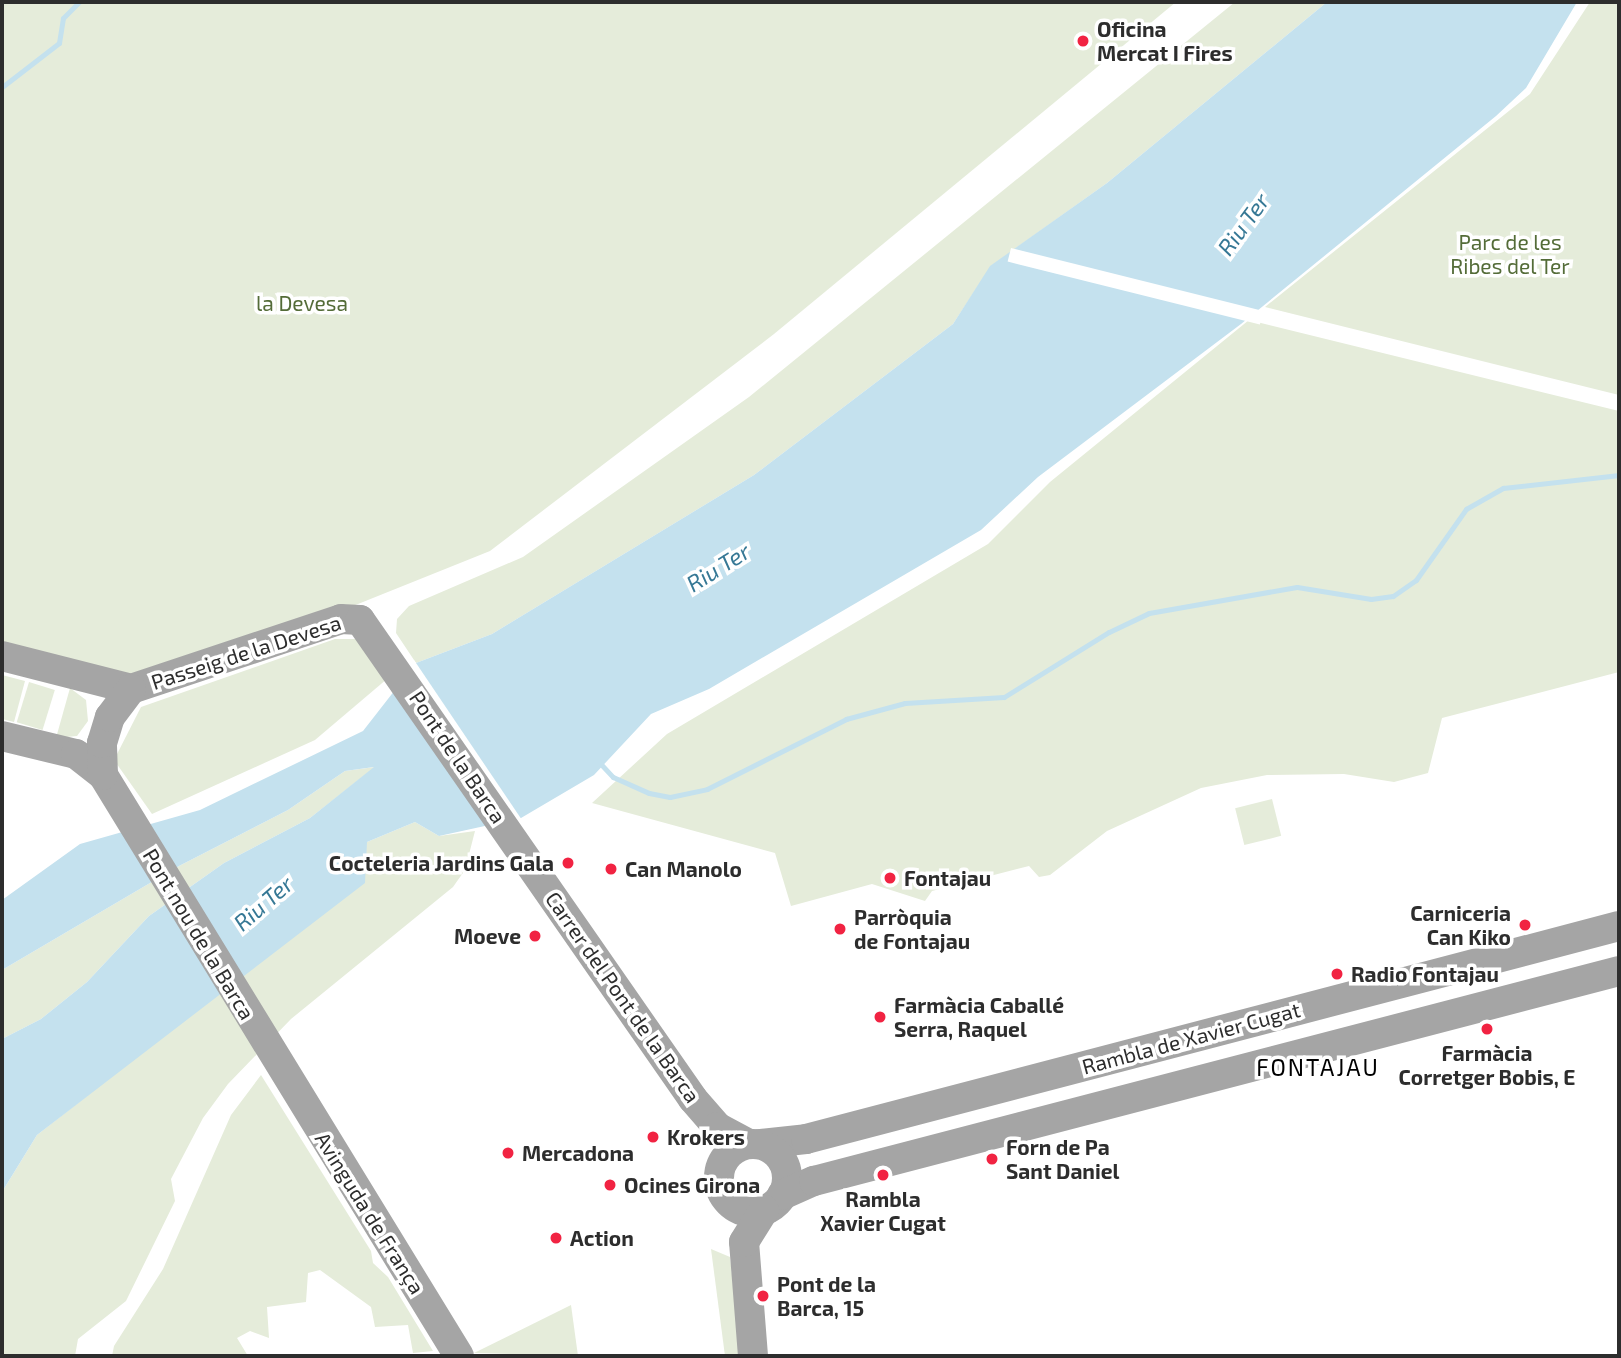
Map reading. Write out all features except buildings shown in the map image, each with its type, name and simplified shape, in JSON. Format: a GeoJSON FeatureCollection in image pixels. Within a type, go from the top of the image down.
{"type":"FeatureCollection","features":[{"type":"Feature","properties":{"kind":"main road","name":"Passeig de la Devesa"},"geometry":{"type":"LineString","coordinates":[[110,787],[100,758],[106,730],[119,702],[131,689],[341,620],[360,620]]}},
{"type":"Feature","properties":{"kind":"main road","name":"Pont de la Barca"},"geometry":{"type":"LineString","coordinates":[[360,620],[381,644],[535,869]]}},
{"type":"Feature","properties":{"kind":"main road","name":"Passeig de la Devesa"},"geometry":{"type":"LineString","coordinates":[[2,656],[131,689]]}},
{"type":"Feature","properties":{"kind":"main road"},"geometry":{"type":"LineString","coordinates":[[2,736],[76,754],[110,787]]}},
{"type":"Feature","properties":{"kind":"main road","name":"Pont nou de la Barca"},"geometry":{"type":"LineString","coordinates":[[110,787],[282,1069]]}},
{"type":"Feature","properties":{"kind":"main road","name":"Carrer del Pont de la Barca"},"geometry":{"type":"LineString","coordinates":[[535,869],[706,1116],[733,1139],[755,1144]]}},
{"type":"Feature","properties":{"kind":"main road","name":"Rambla de Xavier Cugat"},"geometry":{"type":"LineString","coordinates":[[755,1144],[806,1139],[1619,926]]}},
{"type":"Feature","properties":{"kind":"main road","name":"Rambla de Xavier Cugat"},"geometry":{"type":"LineString","coordinates":[[773,1202],[814,1181],[1619,971]]}},
{"type":"Feature","properties":{"kind":"main road","name":"Avinguda de França"},"geometry":{"type":"LineString","coordinates":[[282,1069],[459,1356]]}},
{"type":"Feature","properties":{"kind":"main road"},"geometry":{"type":"LineString","coordinates":[[752,1356],[744,1242],[773,1202],[786,1169],[776,1153],[755,1144],[725,1157],[719,1183],[737,1208],[773,1202]]}},
{"type":"Feature","properties":{"kind":"green space","name":"la Devesa"},"geometry":{"type":"Polygon","coordinates":[[[2,2],[1176,2],[774,334],[490,551],[358,604],[123,682],[2,646],[2,2]]]}},
{"type":"Feature","properties":{"kind":"green space"},"geometry":{"type":"Polygon","coordinates":[[[1235,2],[1327,2],[1107,183],[991,266],[953,324],[754,475],[492,634],[416,663],[396,633],[397,619],[409,606],[523,557],[749,397],[1235,2]]]}},
{"type":"Feature","properties":{"kind":"green space","name":"Parc de les Ribes del Ter"},"geometry":{"type":"Polygon","coordinates":[[[1590,2],[1619,2],[1619,395],[1265,307],[1530,94],[1590,2]]]}},
{"type":"Feature","properties":{"kind":"green space"},"geometry":{"type":"Polygon","coordinates":[[[1249,320],[1619,411],[1619,672],[1442,718],[1428,773],[1394,782],[1344,774],[1267,775],[1201,788],[1107,831],[1050,875],[1039,877],[1029,866],[932,891],[925,901],[872,884],[791,906],[775,853],[592,803],[667,734],[988,544],[1050,482],[1249,320]]]}},
{"type":"Feature","properties":{"kind":"green space"},"geometry":{"type":"Polygon","coordinates":[[[335,639],[363,639],[394,673],[315,740],[152,814],[114,760],[141,707],[335,639]]]}},
{"type":"Feature","properties":{"kind":"green space"},"geometry":{"type":"Polygon","coordinates":[[[2,675],[25,681],[14,722],[2,719],[2,675]]]}},
{"type":"Feature","properties":{"kind":"green space"},"geometry":{"type":"Polygon","coordinates":[[[29,682],[55,690],[43,730],[17,722],[29,682]]]}},
{"type":"Feature","properties":{"kind":"green space"},"geometry":{"type":"Polygon","coordinates":[[[70,688],[86,700],[88,721],[77,736],[56,738],[70,688]]]}},
{"type":"Feature","properties":{"kind":"green space"},"geometry":{"type":"Polygon","coordinates":[[[375,767],[310,818],[224,863],[149,916],[87,982],[41,1019],[2,1039],[2,970],[179,866],[288,810],[345,771],[375,767]]]}},
{"type":"Feature","properties":{"kind":"green space"},"geometry":{"type":"Polygon","coordinates":[[[1272,799],[1281,836],[1244,845],[1235,808],[1272,799]]]}},
{"type":"Feature","properties":{"kind":"green space"},"geometry":{"type":"Polygon","coordinates":[[[415,822],[439,836],[475,831],[465,870],[453,887],[291,1019],[228,1084],[203,1118],[171,1179],[175,1201],[126,1301],[78,1339],[75,1356],[2,1356],[2,1192],[37,1135],[254,965],[367,842],[415,822]]]}},
{"type":"Feature","properties":{"kind":"green space"},"geometry":{"type":"Polygon","coordinates":[[[261,1075],[371,1251],[373,1263],[388,1277],[433,1351],[413,1353],[408,1325],[375,1327],[371,1307],[320,1270],[308,1273],[306,1302],[267,1307],[269,1338],[250,1331],[237,1338],[248,1356],[112,1356],[114,1346],[163,1269],[231,1115],[261,1075]]]}},
{"type":"Feature","properties":{"kind":"green space"},"geometry":{"type":"Polygon","coordinates":[[[711,1249],[730,1257],[741,1356],[725,1356],[711,1249]]]}},
{"type":"Feature","properties":{"kind":"green space"},"geometry":{"type":"Polygon","coordinates":[[[571,1305],[578,1356],[474,1353],[571,1305]]]}},
{"type":"Feature","properties":{"kind":"water","name":"Riu Ter"},"geometry":{"type":"Polygon","coordinates":[[[1327,2],[1577,2],[1526,88],[1496,116],[1241,324],[1038,477],[981,530],[709,689],[651,714],[594,775],[521,818],[439,836],[415,822],[367,842],[365,883],[37,1135],[2,1192],[2,1039],[41,1019],[87,982],[149,916],[224,863],[310,818],[374,767],[345,771],[288,810],[179,866],[2,970],[2,900],[80,844],[200,810],[363,731],[416,663],[492,634],[754,475],[953,324],[990,266],[1107,183],[1327,2]]]}},
{"type":"Feature","properties":{"kind":"pier"},"geometry":{"type":"Polygon","coordinates":[[[1011,248],[1263,311],[1260,324],[1008,262],[1011,248]]]}},
{"type":"Feature","properties":{"kind":"pier"},"geometry":{"type":"Polygon","coordinates":[[[414,660],[522,821],[501,835],[392,675],[414,660]]]}},
{"type":"Feature","properties":{"kind":"waterway"},"geometry":{"type":"LineString","coordinates":[[2,87],[59,43],[63,18],[79,2]]}},
{"type":"Feature","properties":{"kind":"waterway"},"geometry":{"type":"LineString","coordinates":[[598,761],[613,777],[649,793],[670,797],[707,789],[846,719],[905,703],[1004,697],[1109,632],[1149,613],[1297,587],[1371,599],[1393,596],[1416,580],[1466,509],[1503,488],[1619,475]]}},
{"type":"Feature","properties":{"kind":"place","name":"Oficina Mercat I Fires"},"geometry":{"type":"Point","coordinates":[1083,41]}},
{"type":"Feature","properties":{"kind":"place","name":"Cocteleria Jardins Gala"},"geometry":{"type":"Point","coordinates":[568,863]}},
{"type":"Feature","properties":{"kind":"place","name":"Can Manolo"},"geometry":{"type":"Point","coordinates":[611,869]}},
{"type":"Feature","properties":{"kind":"place","name":"Fontajau"},"geometry":{"type":"Point","coordinates":[890,878]}},
{"type":"Feature","properties":{"kind":"place","name":"Carniceria Can Kiko"},"geometry":{"type":"Point","coordinates":[1525,925]}},
{"type":"Feature","properties":{"kind":"place","name":"Parròquia de Fontajau"},"geometry":{"type":"Point","coordinates":[840,929]}},
{"type":"Feature","properties":{"kind":"place","name":"Moeve"},"geometry":{"type":"Point","coordinates":[535,936]}},
{"type":"Feature","properties":{"kind":"place","name":"Radio Fontajau"},"geometry":{"type":"Point","coordinates":[1337,974]}},
{"type":"Feature","properties":{"kind":"place","name":"Farmàcia Caballé Serra, Raquel"},"geometry":{"type":"Point","coordinates":[880,1017]}},
{"type":"Feature","properties":{"kind":"place","name":"Farmàcia Corretger Bobis, E"},"geometry":{"type":"Point","coordinates":[1487,1029]}},
{"type":"Feature","properties":{"kind":"place","name":"Krokers"},"geometry":{"type":"Point","coordinates":[653,1137]}},
{"type":"Feature","properties":{"kind":"place","name":"Mercadona"},"geometry":{"type":"Point","coordinates":[508,1153]}},
{"type":"Feature","properties":{"kind":"place","name":"Forn de Pa Sant Daniel"},"geometry":{"type":"Point","coordinates":[992,1159]}},
{"type":"Feature","properties":{"kind":"place","name":"Rambla Xavier Cugat"},"geometry":{"type":"Point","coordinates":[883,1175]}},
{"type":"Feature","properties":{"kind":"place","name":"Ocines Girona"},"geometry":{"type":"Point","coordinates":[610,1185]}},
{"type":"Feature","properties":{"kind":"place","name":"Action"},"geometry":{"type":"Point","coordinates":[556,1238]}},
{"type":"Feature","properties":{"kind":"place","name":"Pont de la Barca, 15"},"geometry":{"type":"Point","coordinates":[763,1296]}},
{"type":"Feature","properties":{"kind":"district","name":"FONTAJAU"},"geometry":{"type":"Point","coordinates":[1318,1067]}}]}
